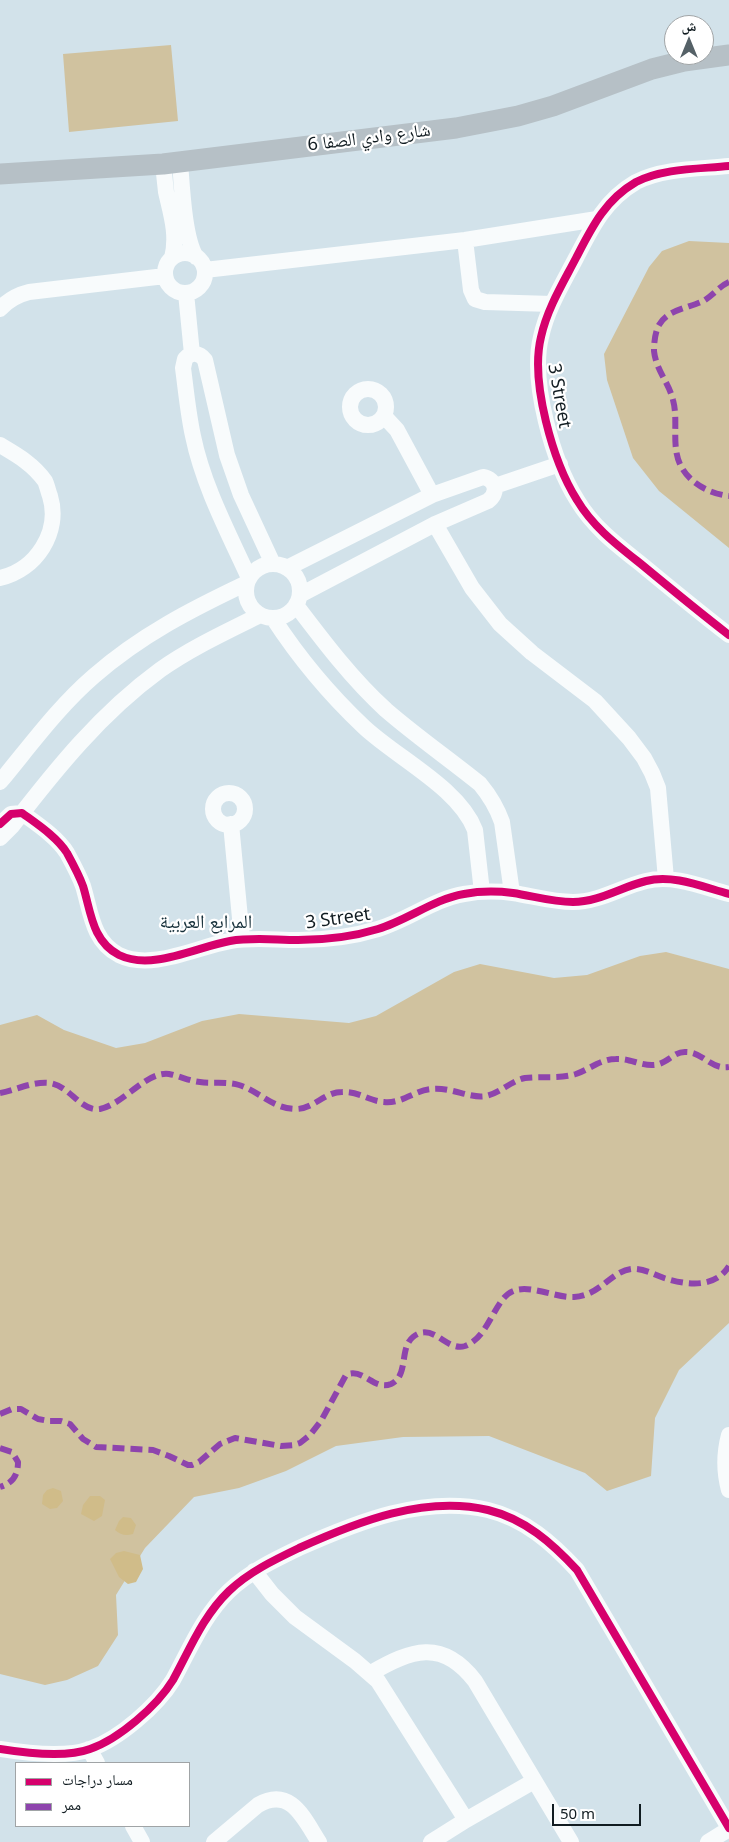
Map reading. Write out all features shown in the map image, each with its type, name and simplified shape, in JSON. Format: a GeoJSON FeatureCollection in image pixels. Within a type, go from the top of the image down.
{"type":"FeatureCollection","features":[{"type":"Feature","properties":{"kind":"main road","name":"شارع وادي الصفا 6"},"geometry":{"type":"LineString","coordinates":[[0,174],[172,163],[487,123],[553,106],[652,69],[684,61],[729,55]]}},
{"type":"Feature","properties":{"kind":"street"},"geometry":{"type":"LineString","coordinates":[[172,163],[166,193],[180,231],[201,264],[202,283],[198,288],[186,293],[170,286],[166,276],[166,270],[172,258],[180,231],[183,192],[172,163]]}},
{"type":"Feature","properties":{"kind":"street","name":"3 Street"},"geometry":{"type":"LineString","coordinates":[[729,166],[664,174],[637,182],[621,193],[597,219],[552,304],[540,339],[538,357],[538,374],[546,417],[560,464],[577,500],[602,532],[729,635]]}},
{"type":"Feature","properties":{"kind":"street"},"geometry":{"type":"LineString","coordinates":[[166,193],[183,192]]}},
{"type":"Feature","properties":{"kind":"street"},"geometry":{"type":"LineString","coordinates":[[172,258],[184,254],[201,264],[465,240],[597,219]]}},
{"type":"Feature","properties":{"kind":"street"},"geometry":{"type":"LineString","coordinates":[[465,240],[470,290],[475,299],[485,302],[552,304]]}},
{"type":"Feature","properties":{"kind":"street"},"geometry":{"type":"LineString","coordinates":[[0,309],[17,295],[28,292],[166,276]]}},
{"type":"Feature","properties":{"kind":"street"},"geometry":{"type":"LineString","coordinates":[[186,293],[192,354]]}},
{"type":"Feature","properties":{"kind":"street"},"geometry":{"type":"LineString","coordinates":[[482,892],[475,830],[460,804],[387,746],[345,709],[266,616],[253,609],[248,602],[246,594],[248,580],[211,493],[193,435],[183,368],[185,359],[192,354],[202,356],[205,360],[219,427],[229,462],[245,503],[280,566],[297,580],[298,600],[330,650],[366,691],[408,728],[472,778],[487,793],[502,822],[512,893]]}},
{"type":"Feature","properties":{"kind":"street"},"geometry":{"type":"LineString","coordinates":[[384,416],[397,430],[432,495]]}},
{"type":"Feature","properties":{"kind":"street"},"geometry":{"type":"LineString","coordinates":[[0,445],[31,465],[46,483],[52,504],[52,526],[44,547],[30,564],[11,576],[0,578]]}},
{"type":"Feature","properties":{"kind":"street"},"geometry":{"type":"LineString","coordinates":[[495,486],[560,464]]}},
{"type":"Feature","properties":{"kind":"street"},"geometry":{"type":"LineString","coordinates":[[0,782],[72,697],[93,676],[164,625],[248,580],[259,568],[280,566],[432,495],[483,477],[488,478],[495,486],[495,492],[488,501],[434,524],[298,600],[290,612],[282,616],[266,616],[186,654],[140,685],[79,743],[0,838]]}},
{"type":"Feature","properties":{"kind":"street"},"geometry":{"type":"LineString","coordinates":[[434,524],[472,588],[500,624],[532,653],[595,701],[629,738],[644,758],[658,788],[666,879]]}},
{"type":"Feature","properties":{"kind":"street"},"geometry":{"type":"LineString","coordinates":[[0,824],[12,814],[22,813]]}},
{"type":"Feature","properties":{"kind":"street","name":"3 Street"},"geometry":{"type":"LineString","coordinates":[[22,813],[38,824],[66,850],[82,884],[95,930],[109,948],[119,955],[144,961],[156,960],[242,939],[326,939],[353,936],[397,922],[445,899],[463,894],[482,892],[512,893],[552,901],[575,902],[591,900],[645,881],[666,879],[729,894]]}},
{"type":"Feature","properties":{"kind":"street"},"geometry":{"type":"LineString","coordinates":[[231,824],[242,939]]}},
{"type":"Feature","properties":{"kind":"street"},"geometry":{"type":"LineString","coordinates":[[729,1435],[724,1460],[729,1490]]}},
{"type":"Feature","properties":{"kind":"street"},"geometry":{"type":"LineString","coordinates":[[0,1749],[18,1752],[93,1756],[114,1736],[134,1722],[154,1704],[171,1682],[197,1632],[213,1608],[229,1590],[254,1571],[339,1530],[378,1517],[415,1508],[450,1506],[488,1510],[522,1524],[552,1544],[577,1570],[729,1829],[708,1842]]}},
{"type":"Feature","properties":{"kind":"street"},"geometry":{"type":"LineString","coordinates":[[254,1571],[272,1594],[295,1616],[371,1673],[385,1690],[466,1820]]}},
{"type":"Feature","properties":{"kind":"street"},"geometry":{"type":"LineString","coordinates":[[371,1673],[398,1658],[412,1653],[433,1654],[454,1661],[466,1670],[475,1681],[571,1842]]}},
{"type":"Feature","properties":{"kind":"street"},"geometry":{"type":"LineString","coordinates":[[431,1842],[534,1781]]}},
{"type":"Feature","properties":{"kind":"street"},"geometry":{"type":"LineString","coordinates":[[214,1842],[258,1805],[266,1800],[275,1799],[284,1800],[292,1804],[318,1842]]}},
{"type":"Feature","properties":{"kind":"street"},"geometry":{"type":"LineString","coordinates":[[134,1827],[142,1842]]}},
{"type":"Feature","properties":{"kind":"shaded area"},"geometry":{"type":"Polygon","coordinates":[[[171,45],[178,121],[69,132],[63,54],[171,45]]]}},
{"type":"Feature","properties":{"kind":"shaded area"},"geometry":{"type":"Polygon","coordinates":[[[689,241],[729,243],[729,548],[659,491],[633,458],[607,380],[604,354],[649,267],[662,251],[689,241]]]}},
{"type":"Feature","properties":{"kind":"shaded area"},"geometry":{"type":"Polygon","coordinates":[[[666,952],[729,969],[729,1323],[679,1370],[655,1418],[651,1476],[607,1491],[585,1473],[489,1436],[403,1437],[336,1446],[286,1471],[239,1488],[194,1497],[145,1548],[116,1595],[118,1635],[98,1666],[67,1680],[45,1685],[0,1674],[0,1025],[37,1015],[64,1030],[116,1048],[145,1043],[202,1021],[239,1014],[349,1023],[376,1016],[454,972],[480,964],[554,978],[587,975],[640,956],[666,952]]]}},
{"type":"Feature","properties":{"kind":"shaded area"},"geometry":{"type":"Polygon","coordinates":[[[53,1488],[61,1491],[63,1501],[57,1508],[50,1509],[42,1504],[43,1495],[47,1490],[53,1488]]]}},
{"type":"Feature","properties":{"kind":"shaded area"},"geometry":{"type":"Polygon","coordinates":[[[90,1496],[100,1496],[105,1500],[102,1516],[94,1521],[81,1514],[83,1505],[90,1496]]]}},
{"type":"Feature","properties":{"kind":"shaded area"},"geometry":{"type":"Polygon","coordinates":[[[123,1517],[131,1518],[136,1525],[133,1534],[123,1535],[115,1530],[123,1517]]]}},
{"type":"Feature","properties":{"kind":"shaded area"},"geometry":{"type":"Polygon","coordinates":[[[124,1551],[140,1555],[143,1569],[136,1582],[128,1584],[119,1577],[110,1559],[116,1553],[124,1551]]]}},
{"type":"Feature","properties":{"kind":"marked path"},"geometry":{"type":"LineString","coordinates":[[729,282],[705,300],[668,315],[659,325],[654,351],[657,364],[669,388],[675,408],[676,452],[682,468],[691,479],[702,487],[715,493],[729,496]]}},
{"type":"Feature","properties":{"kind":"marked path"},"geometry":{"type":"LineString","coordinates":[[0,1093],[31,1084],[50,1083],[64,1089],[87,1107],[100,1109],[118,1101],[143,1082],[160,1074],[169,1074],[205,1083],[239,1085],[280,1106],[296,1109],[342,1092],[353,1093],[384,1102],[397,1101],[432,1089],[474,1096],[486,1096],[525,1078],[570,1076],[611,1059],[654,1065],[682,1052],[692,1053],[717,1066],[729,1067]]}},
{"type":"Feature","properties":{"kind":"marked path"},"geometry":{"type":"LineString","coordinates":[[0,1414],[12,1409],[21,1409],[38,1419],[61,1421],[70,1424],[83,1439],[96,1447],[153,1450],[188,1465],[199,1462],[220,1444],[235,1438],[281,1446],[294,1445],[310,1435],[321,1421],[346,1375],[358,1374],[379,1384],[391,1384],[400,1375],[406,1348],[413,1337],[427,1332],[452,1345],[458,1347],[465,1346],[479,1336],[503,1299],[515,1290],[531,1290],[574,1297],[591,1292],[617,1274],[631,1269],[644,1270],[681,1282],[700,1283],[716,1279],[729,1266]]}},
{"type":"Feature","properties":{"kind":"marked path"},"geometry":{"type":"LineString","coordinates":[[0,1448],[12,1452],[18,1462],[14,1478],[0,1487]]}},
{"type":"Feature","properties":{"kind":"cycle path"},"geometry":{"type":"LineString","coordinates":[[729,166],[682,170],[647,177],[625,189],[616,197],[600,215],[556,296],[547,316],[538,355],[541,398],[552,444],[568,484],[583,510],[614,543],[729,635]]}},
{"type":"Feature","properties":{"kind":"cycle path"},"geometry":{"type":"LineString","coordinates":[[0,824],[11,814],[22,813],[63,847],[80,878],[98,934],[110,949],[119,955],[132,959],[160,959],[239,940],[339,938],[378,929],[442,900],[476,892],[507,892],[573,902],[592,900],[646,881],[667,879],[688,882],[729,894]]}},
{"type":"Feature","properties":{"kind":"cycle path"},"geometry":{"type":"LineString","coordinates":[[0,1749],[58,1754],[80,1752],[113,1738],[147,1711],[166,1690],[212,1611],[229,1591],[253,1572],[299,1548],[367,1521],[415,1509],[464,1506],[488,1510],[514,1519],[537,1533],[558,1550],[577,1570],[729,1828]]}},
{"type":"Feature","properties":{"kind":"district","name":"المرابع العربية"},"geometry":{"type":"Point","coordinates":[206,923]}}]}
